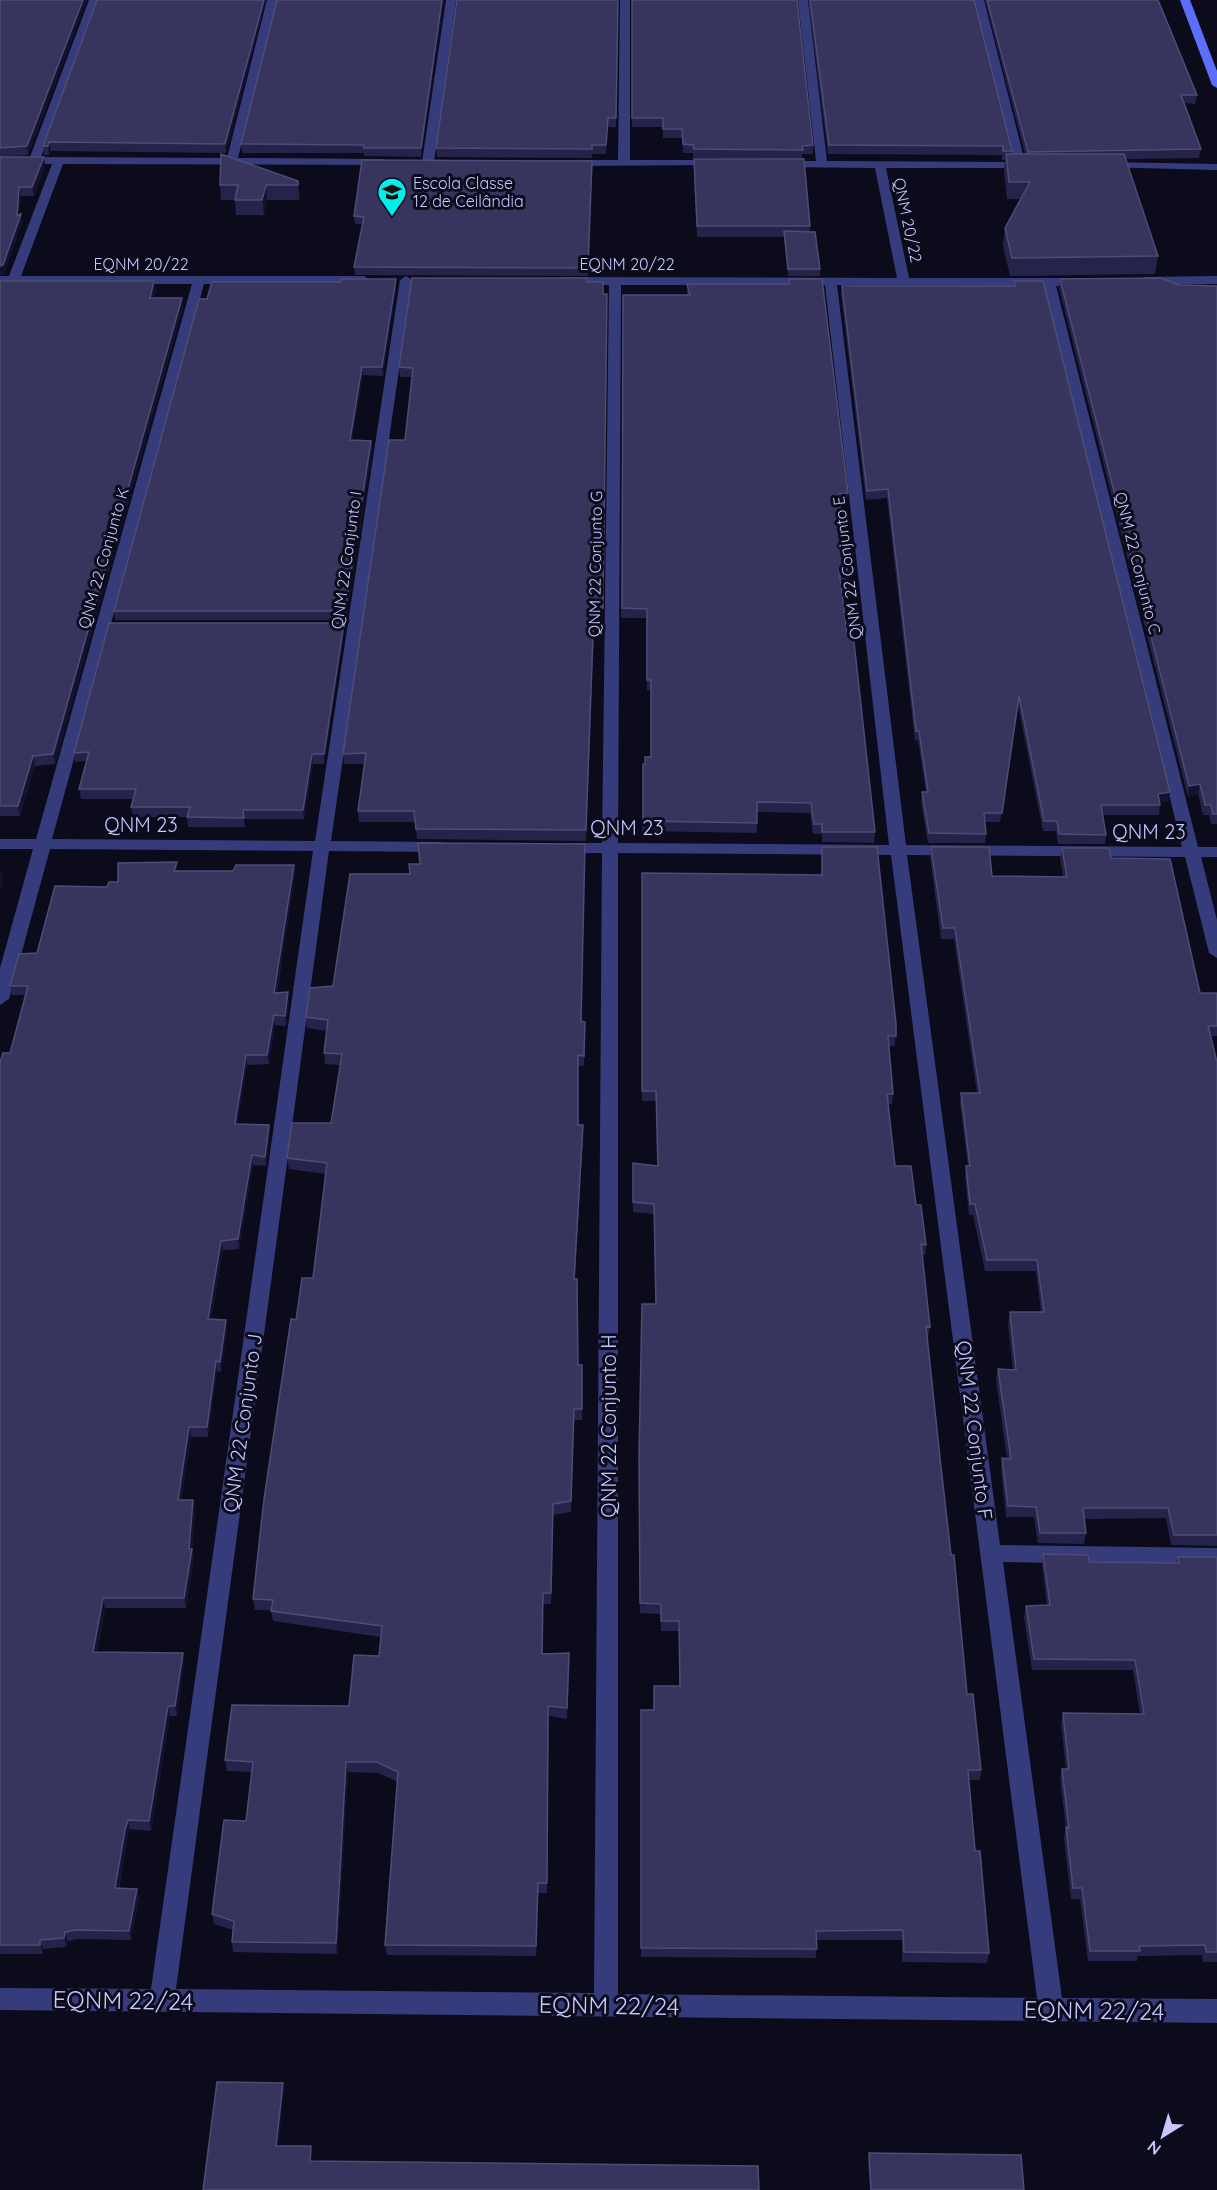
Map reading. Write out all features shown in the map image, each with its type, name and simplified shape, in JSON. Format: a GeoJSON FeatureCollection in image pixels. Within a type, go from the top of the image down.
{"type":"FeatureCollection","features":[{"type":"Feature","properties":{"kind":"main road"},"geometry":{"type":"LineString","coordinates":[[1185,0],[1214,71],[1217,85]]}},
{"type":"Feature","properties":{"kind":"street"},"geometry":{"type":"LineString","coordinates":[[34,160],[94,0]]}},
{"type":"Feature","properties":{"kind":"street"},"geometry":{"type":"LineString","coordinates":[[232,161],[272,0]]}},
{"type":"Feature","properties":{"kind":"street"},"geometry":{"type":"LineString","coordinates":[[428,162],[451,0]]}},
{"type":"Feature","properties":{"kind":"street"},"geometry":{"type":"LineString","coordinates":[[624,163],[625,0]]}},
{"type":"Feature","properties":{"kind":"street"},"geometry":{"type":"LineString","coordinates":[[803,0],[822,164]]}},
{"type":"Feature","properties":{"kind":"street"},"geometry":{"type":"LineString","coordinates":[[979,0],[1020,165]]}},
{"type":"Feature","properties":{"kind":"street"},"geometry":{"type":"LineString","coordinates":[[0,160],[394,162]]}},
{"type":"Feature","properties":{"kind":"street"},"geometry":{"type":"LineString","coordinates":[[14,280],[59,160]]}},
{"type":"Feature","properties":{"kind":"street"},"geometry":{"type":"LineString","coordinates":[[555,163],[729,164]]}},
{"type":"Feature","properties":{"kind":"street"},"geometry":{"type":"LineString","coordinates":[[764,164],[1044,165]]}},
{"type":"Feature","properties":{"kind":"street","name":"QNM 20/22"},"geometry":{"type":"LineString","coordinates":[[880,164],[904,283]]}},
{"type":"Feature","properties":{"kind":"street"},"geometry":{"type":"LineString","coordinates":[[1092,165],[1217,167]]}},
{"type":"Feature","properties":{"kind":"street","name":"EQNM 20/22"},"geometry":{"type":"LineString","coordinates":[[0,280],[400,280]]}},
{"type":"Feature","properties":{"kind":"street","name":"QNM 22 Conjunto I"},"geometry":{"type":"LineString","coordinates":[[322,846],[349,626],[400,280]]}},
{"type":"Feature","properties":{"kind":"street","name":"EQNM 20/22"},"geometry":{"type":"LineString","coordinates":[[545,280],[1096,282]]}},
{"type":"Feature","properties":{"kind":"street"},"geometry":{"type":"LineString","coordinates":[[1130,281],[1217,280]]}},
{"type":"Feature","properties":{"kind":"street","name":"QNM 22 Conjunto K"},"geometry":{"type":"LineString","coordinates":[[0,999],[42,844],[108,626],[199,281]]}},
{"type":"Feature","properties":{"kind":"street","name":"QNM 22 Conjunto G"},"geometry":{"type":"LineString","coordinates":[[610,848],[615,281]]}},
{"type":"Feature","properties":{"kind":"street","name":"QNM 22 Conjunto E"},"geometry":{"type":"LineString","coordinates":[[831,282],[898,850]]}},
{"type":"Feature","properties":{"kind":"street","name":"QNM 22 Conjunto C"},"geometry":{"type":"LineString","coordinates":[[1049,283],[1217,953]]}},
{"type":"Feature","properties":{"kind":"street","name":"QNM 23"},"geometry":{"type":"LineString","coordinates":[[0,843],[454,847]]}},
{"type":"Feature","properties":{"kind":"street","name":"QNM 22 Conjunto J"},"geometry":{"type":"LineString","coordinates":[[162,2001],[322,846]]}},
{"type":"Feature","properties":{"kind":"street","name":"QNM 23"},"geometry":{"type":"LineString","coordinates":[[550,848],[1217,852]]}},
{"type":"Feature","properties":{"kind":"street","name":"QNM 22 Conjunto H"},"geometry":{"type":"LineString","coordinates":[[606,2005],[610,848]]}},
{"type":"Feature","properties":{"kind":"street","name":"QNM 22 Conjunto F"},"geometry":{"type":"LineString","coordinates":[[898,850],[1051,2010]]}},
{"type":"Feature","properties":{"kind":"street"},"geometry":{"type":"LineString","coordinates":[[991,1553],[1217,1557]]}},
{"type":"Feature","properties":{"kind":"street","name":"EQNM 22/24"},"geometry":{"type":"LineString","coordinates":[[0,1999],[1217,2011]]}},
{"type":"Feature","properties":{"kind":"building"},"geometry":{"type":"Polygon","coordinates":[[[0,0],[83,0],[27,146],[0,148],[0,0]]]}},
{"type":"Feature","properties":{"kind":"building"},"geometry":{"type":"Polygon","coordinates":[[[97,0],[264,0],[225,144],[49,142],[48,146],[43,146],[97,0]]]}},
{"type":"Feature","properties":{"kind":"building"},"geometry":{"type":"Polygon","coordinates":[[[277,0],[442,0],[421,148],[241,144],[277,0]]]}},
{"type":"Feature","properties":{"kind":"building"},"geometry":{"type":"Polygon","coordinates":[[[457,0],[618,0],[616,118],[608,118],[606,145],[592,145],[592,149],[436,148],[457,0]]]}},
{"type":"Feature","properties":{"kind":"building"},"geometry":{"type":"Polygon","coordinates":[[[632,0],[797,0],[813,145],[802,146],[803,150],[694,149],[693,145],[683,144],[682,129],[663,129],[663,118],[632,118],[632,0]]]}},
{"type":"Feature","properties":{"kind":"building"},"geometry":{"type":"Polygon","coordinates":[[[810,0],[974,0],[1012,151],[1003,151],[1003,146],[829,145],[810,0]]]}},
{"type":"Feature","properties":{"kind":"building"},"geometry":{"type":"Polygon","coordinates":[[[987,0],[1158,0],[1197,95],[1181,95],[1201,149],[1028,152],[987,0]]]}},
{"type":"Feature","properties":{"kind":"building"},"geometry":{"type":"Polygon","coordinates":[[[221,154],[298,181],[298,185],[266,185],[262,200],[235,200],[238,185],[220,185],[221,154]]]}},
{"type":"Feature","properties":{"kind":"building"},"geometry":{"type":"Polygon","coordinates":[[[1006,154],[1124,154],[1158,256],[1012,258],[1005,228],[1030,182],[1009,182],[1006,154]]]}},
{"type":"Feature","properties":{"kind":"building"},"geometry":{"type":"Polygon","coordinates":[[[0,157],[44,157],[32,187],[19,187],[17,216],[21,214],[3,265],[0,266],[0,157]]]}},
{"type":"Feature","properties":{"kind":"building"},"geometry":{"type":"Polygon","coordinates":[[[694,159],[804,159],[810,226],[697,226],[694,159]]]}},
{"type":"Feature","properties":{"kind":"building"},"geometry":{"type":"Polygon","coordinates":[[[362,160],[592,161],[588,268],[354,267],[364,217],[354,216],[362,160]]]}},
{"type":"Feature","properties":{"kind":"building"},"geometry":{"type":"Polygon","coordinates":[[[784,231],[815,232],[820,269],[788,269],[784,231]]]}},
{"type":"Feature","properties":{"kind":"building"},"geometry":{"type":"Polygon","coordinates":[[[412,278],[587,278],[587,282],[603,282],[603,294],[607,294],[603,608],[594,608],[586,830],[416,829],[414,811],[358,811],[366,753],[343,754],[389,440],[405,440],[413,368],[399,367],[412,278]]]}},
{"type":"Feature","properties":{"kind":"building"},"geometry":{"type":"Polygon","coordinates":[[[1161,278],[1179,285],[1217,286],[1217,814],[1213,814],[1211,805],[1205,805],[1200,784],[1189,786],[1060,279],[1161,278]]]}},
{"type":"Feature","properties":{"kind":"building"},"geometry":{"type":"Polygon","coordinates":[[[342,279],[396,279],[382,367],[362,367],[350,440],[371,441],[345,611],[114,611],[199,299],[207,299],[212,282],[341,282],[342,279]]]}},
{"type":"Feature","properties":{"kind":"building"},"geometry":{"type":"Polygon","coordinates":[[[789,279],[822,279],[848,493],[839,494],[847,570],[839,570],[847,633],[853,633],[875,832],[822,832],[822,824],[814,824],[811,803],[757,802],[757,823],[643,821],[643,764],[645,764],[645,757],[651,757],[651,680],[647,680],[647,609],[622,608],[623,295],[690,295],[687,284],[790,284],[789,279]]]}},
{"type":"Feature","properties":{"kind":"building"},"geometry":{"type":"Polygon","coordinates":[[[0,281],[154,281],[150,298],[182,298],[53,754],[33,756],[18,806],[0,806],[0,281]]]}},
{"type":"Feature","properties":{"kind":"building"},"geometry":{"type":"Polygon","coordinates":[[[1014,281],[1043,281],[1170,792],[1158,794],[1160,805],[1101,805],[1106,835],[1059,834],[1057,821],[1044,821],[1019,696],[1002,813],[984,813],[986,834],[929,833],[922,792],[928,792],[919,731],[916,731],[888,489],[867,491],[842,286],[1015,286],[1014,281]]]}},
{"type":"Feature","properties":{"kind":"building"},"geometry":{"type":"Polygon","coordinates":[[[109,623],[344,623],[324,754],[312,754],[303,810],[243,810],[244,818],[187,817],[190,807],[131,807],[136,789],[79,789],[89,752],[74,753],[109,623]]]}},
{"type":"Feature","properties":{"kind":"building"},"geometry":{"type":"Polygon","coordinates":[[[418,843],[585,844],[581,1021],[585,1022],[584,1056],[578,1055],[578,1125],[583,1125],[574,1279],[577,1279],[578,1365],[582,1365],[582,1409],[574,1409],[571,1501],[553,1504],[551,1593],[543,1593],[542,1654],[569,1653],[567,1708],[548,1706],[547,1883],[538,1883],[536,1946],[385,1945],[398,1772],[377,1762],[346,1762],[336,1943],[232,1942],[234,1921],[212,1914],[224,1820],[246,1821],[253,1762],[225,1760],[232,1705],[349,1706],[354,1655],[379,1656],[382,1626],[271,1611],[273,1600],[253,1599],[264,1499],[291,1319],[296,1320],[302,1278],[313,1278],[327,1163],[287,1158],[292,1123],[331,1123],[342,1054],[324,1053],[328,1020],[306,1017],[310,988],[333,986],[350,874],[410,874],[409,864],[420,864],[418,843]]]}},
{"type":"Feature","properties":{"kind":"building"},"geometry":{"type":"Polygon","coordinates":[[[822,847],[877,847],[896,1024],[896,1036],[888,1036],[893,1094],[887,1094],[895,1166],[911,1166],[916,1205],[921,1205],[926,1245],[921,1244],[930,1327],[926,1326],[951,1555],[954,1555],[967,1694],[973,1694],[981,1770],[968,1770],[975,1851],[980,1851],[989,1953],[904,1952],[903,1930],[816,1931],[817,1949],[641,1948],[641,1710],[654,1710],[654,1686],[680,1686],[679,1621],[661,1621],[661,1604],[640,1603],[639,1456],[642,1304],[656,1304],[654,1204],[633,1202],[633,1163],[658,1166],[656,1091],[642,1091],[642,873],[822,875],[822,847]]]}},
{"type":"Feature","properties":{"kind":"building"},"geometry":{"type":"Polygon","coordinates":[[[931,847],[989,847],[992,876],[1067,877],[1062,848],[1109,848],[1111,858],[1170,859],[1200,993],[1217,993],[1217,1026],[1208,1026],[1217,1062],[1217,1535],[1174,1535],[1168,1508],[1083,1508],[1086,1533],[1040,1533],[1036,1507],[1008,1506],[1002,1458],[1011,1459],[998,1369],[1016,1370],[1010,1312],[1044,1312],[1037,1260],[987,1260],[975,1204],[970,1204],[966,1166],[970,1166],[961,1093],[980,1093],[955,928],[943,928],[931,847]]]}},
{"type":"Feature","properties":{"kind":"building"},"geometry":{"type":"Polygon","coordinates":[[[177,862],[174,871],[233,871],[236,865],[294,865],[274,993],[288,992],[285,1016],[274,1015],[267,1055],[246,1055],[235,1124],[269,1125],[265,1157],[252,1155],[238,1239],[221,1241],[208,1319],[226,1320],[220,1362],[216,1361],[207,1427],[189,1427],[178,1500],[193,1500],[189,1549],[192,1549],[184,1598],[103,1598],[93,1652],[183,1653],[175,1706],[168,1706],[149,1821],[128,1820],[125,1830],[115,1888],[137,1889],[129,1931],[76,1930],[65,1932],[64,1938],[40,1940],[40,1945],[0,1945],[0,1062],[3,1053],[10,1053],[28,986],[10,986],[19,954],[37,953],[55,886],[107,887],[109,882],[118,882],[118,863],[177,862]]]}},
{"type":"Feature","properties":{"kind":"building"},"geometry":{"type":"Polygon","coordinates":[[[1043,1554],[1088,1555],[1089,1562],[1179,1563],[1178,1557],[1217,1557],[1217,1952],[1206,1952],[1205,1945],[1139,1946],[1140,1951],[1090,1951],[1082,1888],[1073,1888],[1066,1827],[1069,1828],[1062,1769],[1069,1769],[1063,1713],[1144,1714],[1135,1660],[1034,1659],[1026,1606],[1050,1605],[1043,1554]]]}},
{"type":"Feature","properties":{"kind":"building"},"geometry":{"type":"Polygon","coordinates":[[[217,2082],[283,2083],[276,2146],[311,2146],[310,2161],[758,2166],[759,2190],[203,2190],[217,2082]]]}},
{"type":"Feature","properties":{"kind":"building"},"geometry":{"type":"Polygon","coordinates":[[[869,2153],[1021,2155],[1024,2190],[871,2190],[869,2153]]]}},
{"type":"Feature","properties":{"kind":"place","name":"Escola Classe 12 de Ceilândia"},"geometry":{"type":"Point","coordinates":[392,218]}}]}
